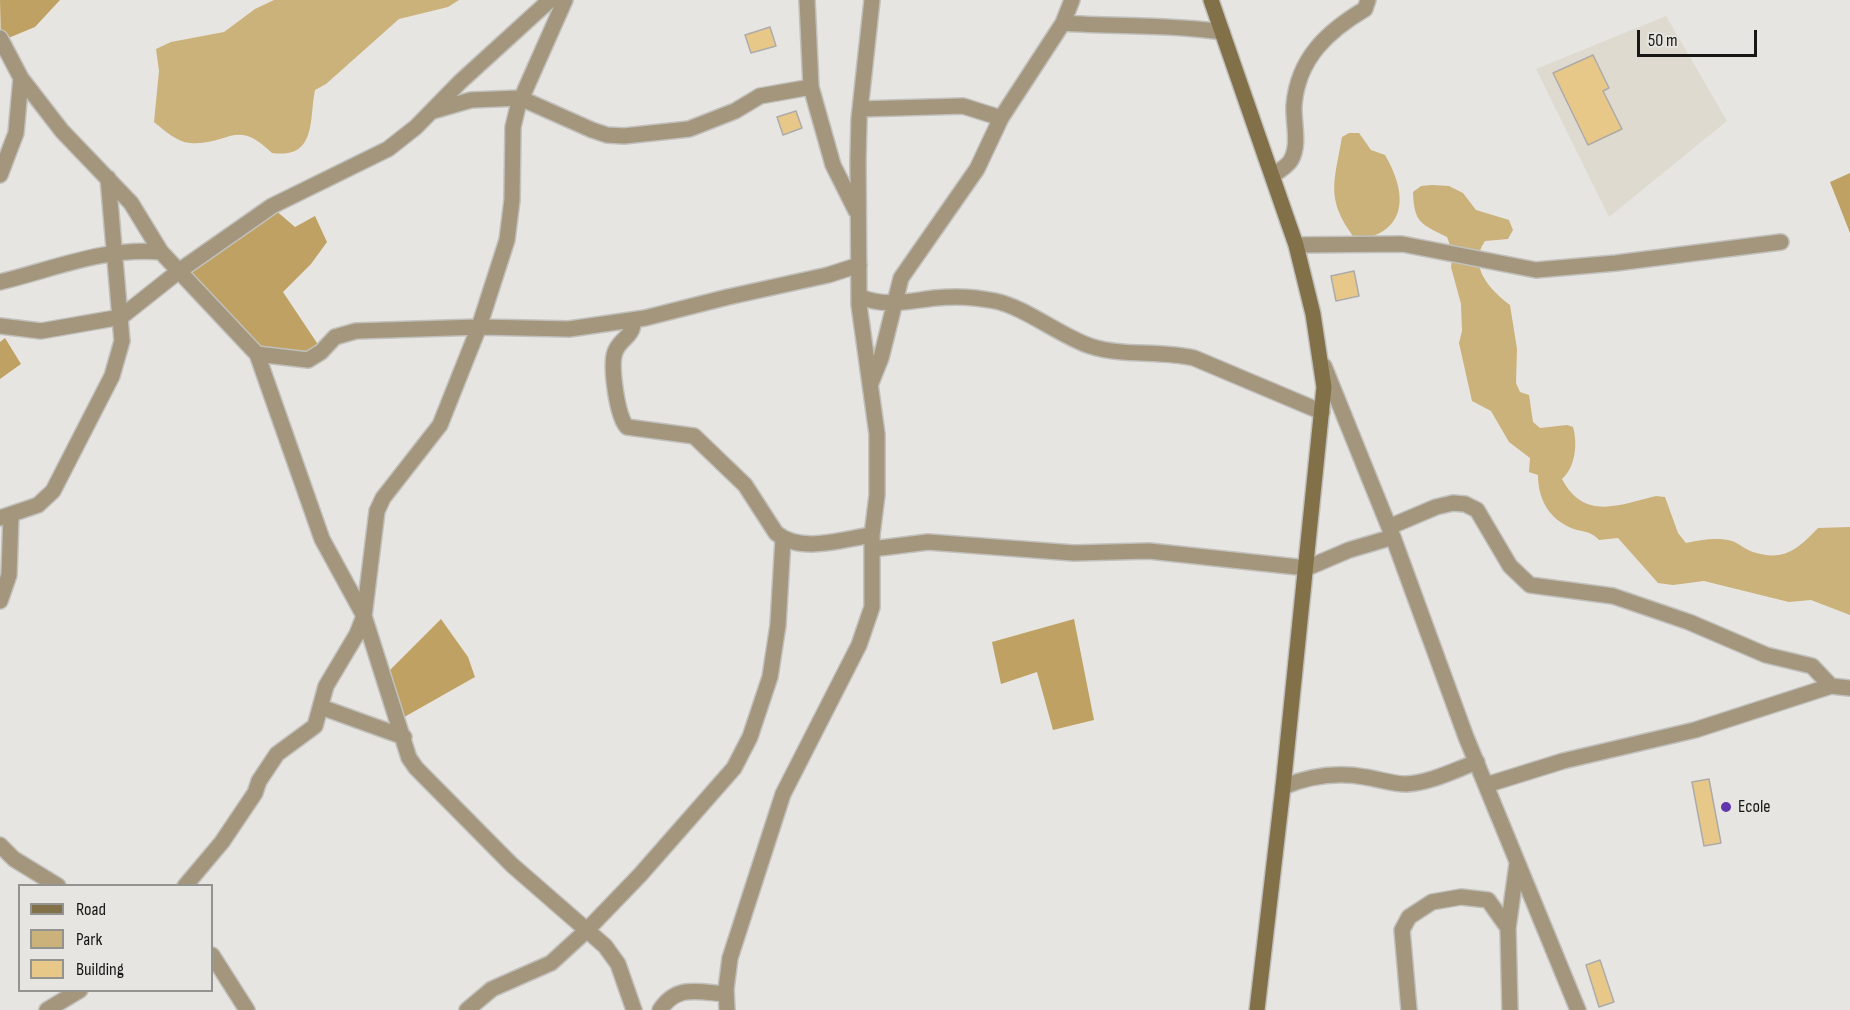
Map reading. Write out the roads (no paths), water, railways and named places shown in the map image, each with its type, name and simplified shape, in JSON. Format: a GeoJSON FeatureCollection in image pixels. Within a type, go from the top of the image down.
{"type":"FeatureCollection","features":[{"type":"Feature","properties":{"kind":"street"},"geometry":{"type":"LineString","coordinates":[[807,0],[811,87],[833,165],[858,216]]}},
{"type":"Feature","properties":{"kind":"street"},"geometry":{"type":"LineString","coordinates":[[728,1010],[726,994],[730,958],[783,794],[870,620],[872,542],[877,495],[877,434],[859,296],[858,216],[861,109],[872,0]]}},
{"type":"Feature","properties":{"kind":"street"},"geometry":{"type":"LineString","coordinates":[[870,383],[881,358],[901,278],[977,169],[1001,118],[1063,23],[1072,0]]}},
{"type":"Feature","properties":{"kind":"street"},"geometry":{"type":"LineString","coordinates":[[1211,0],[1274,175],[1296,245],[1322,360],[1324,387],[1307,568],[1257,1010]]}},
{"type":"Feature","properties":{"kind":"street"},"geometry":{"type":"LineString","coordinates":[[1274,175],[1291,160],[1295,142],[1294,103],[1307,60],[1335,27],[1365,9],[1368,0]]}},
{"type":"Feature","properties":{"kind":"street"},"geometry":{"type":"LineString","coordinates":[[186,884],[222,842],[255,793],[259,782],[277,754],[311,731],[326,686],[357,634],[364,616],[377,511],[383,498],[440,425],[479,327],[507,240],[512,200],[513,127],[520,98],[562,2]]}},
{"type":"Feature","properties":{"kind":"street"},"geometry":{"type":"LineString","coordinates":[[0,326],[41,331],[121,317],[179,271],[272,206],[388,149],[562,2]]}},
{"type":"Feature","properties":{"kind":"street"},"geometry":{"type":"LineString","coordinates":[[1063,23],[1142,28],[1189,27],[1222,32]]}},
{"type":"Feature","properties":{"kind":"street"},"geometry":{"type":"LineString","coordinates":[[0,38],[21,78],[62,131],[108,178],[148,226],[161,252],[257,354],[322,539],[364,616],[409,758],[434,788],[512,865],[605,946],[618,964],[634,1010]]}},
{"type":"Feature","properties":{"kind":"street"},"geometry":{"type":"LineString","coordinates":[[0,175],[16,133],[21,78]]}},
{"type":"Feature","properties":{"kind":"street"},"geometry":{"type":"LineString","coordinates":[[432,111],[471,100],[520,98],[592,130],[607,135],[624,136],[689,129],[726,116],[759,96],[811,87]]}},
{"type":"Feature","properties":{"kind":"street"},"geometry":{"type":"LineString","coordinates":[[861,109],[963,106],[1001,118]]}},
{"type":"Feature","properties":{"kind":"street"},"geometry":{"type":"LineString","coordinates":[[0,601],[9,575],[5,517],[38,506],[53,490],[112,376],[122,341],[108,178]]}},
{"type":"Feature","properties":{"kind":"street"},"geometry":{"type":"LineString","coordinates":[[1296,245],[1402,244],[1536,270],[1616,264],[1781,242]]}},
{"type":"Feature","properties":{"kind":"street"},"geometry":{"type":"LineString","coordinates":[[0,282],[116,251],[161,252]]}},
{"type":"Feature","properties":{"kind":"street"},"geometry":{"type":"LineString","coordinates":[[257,354],[308,360],[321,352],[335,337],[356,331],[479,327],[569,329],[634,320],[828,275],[859,265]]}},
{"type":"Feature","properties":{"kind":"street"},"geometry":{"type":"LineString","coordinates":[[859,296],[869,300],[894,303],[955,298],[997,301],[1090,346],[1134,353],[1179,354],[1194,358],[1322,412]]}},
{"type":"Feature","properties":{"kind":"street"},"geometry":{"type":"LineString","coordinates":[[634,320],[632,332],[615,353],[621,420],[634,430],[683,432],[703,443],[745,485],[776,533],[783,539],[807,544],[928,542],[1074,553],[1149,550],[1307,568],[1391,532],[1436,507],[1453,503],[1465,504],[1477,510],[1510,566],[1530,585],[1621,598],[1689,622],[1766,655],[1812,666],[1831,686]]}},
{"type":"Feature","properties":{"kind":"street"},"geometry":{"type":"LineString","coordinates":[[1322,360],[1391,532],[1486,785],[1578,1010]]}},
{"type":"Feature","properties":{"kind":"street"},"geometry":{"type":"LineString","coordinates":[[467,1010],[492,989],[543,969],[586,931],[734,768],[743,753],[762,705],[775,652],[783,539]]}},
{"type":"Feature","properties":{"kind":"street"},"geometry":{"type":"LineString","coordinates":[[1486,785],[1563,761],[1695,730],[1831,686],[1850,688]]}},
{"type":"Feature","properties":{"kind":"street"},"geometry":{"type":"LineString","coordinates":[[321,706],[404,737]]}},
{"type":"Feature","properties":{"kind":"street"},"geometry":{"type":"LineString","coordinates":[[1283,787],[1303,779],[1337,775],[1365,777],[1393,783],[1419,783],[1477,762]]}},
{"type":"Feature","properties":{"kind":"street"},"geometry":{"type":"LineString","coordinates":[[0,845],[14,859],[56,884]]}},
{"type":"Feature","properties":{"kind":"street"},"geometry":{"type":"LineString","coordinates":[[1510,1010],[1508,928],[1517,862]]}},
{"type":"Feature","properties":{"kind":"street"},"geometry":{"type":"LineString","coordinates":[[1410,1010],[1402,930],[1409,917],[1432,903],[1461,897],[1488,900],[1508,928]]}},
{"type":"Feature","properties":{"kind":"street"},"geometry":{"type":"LineString","coordinates":[[217,971],[247,1010]]}},
{"type":"Feature","properties":{"kind":"street"},"geometry":{"type":"LineString","coordinates":[[47,1010],[77,992]]}},
{"type":"Feature","properties":{"kind":"street"},"geometry":{"type":"LineString","coordinates":[[660,1010],[668,997],[684,992],[726,994]]}},
{"type":"Feature","properties":{"kind":"place","name":"Ecole"},"geometry":{"type":"Point","coordinates":[1726,807]}}]}
